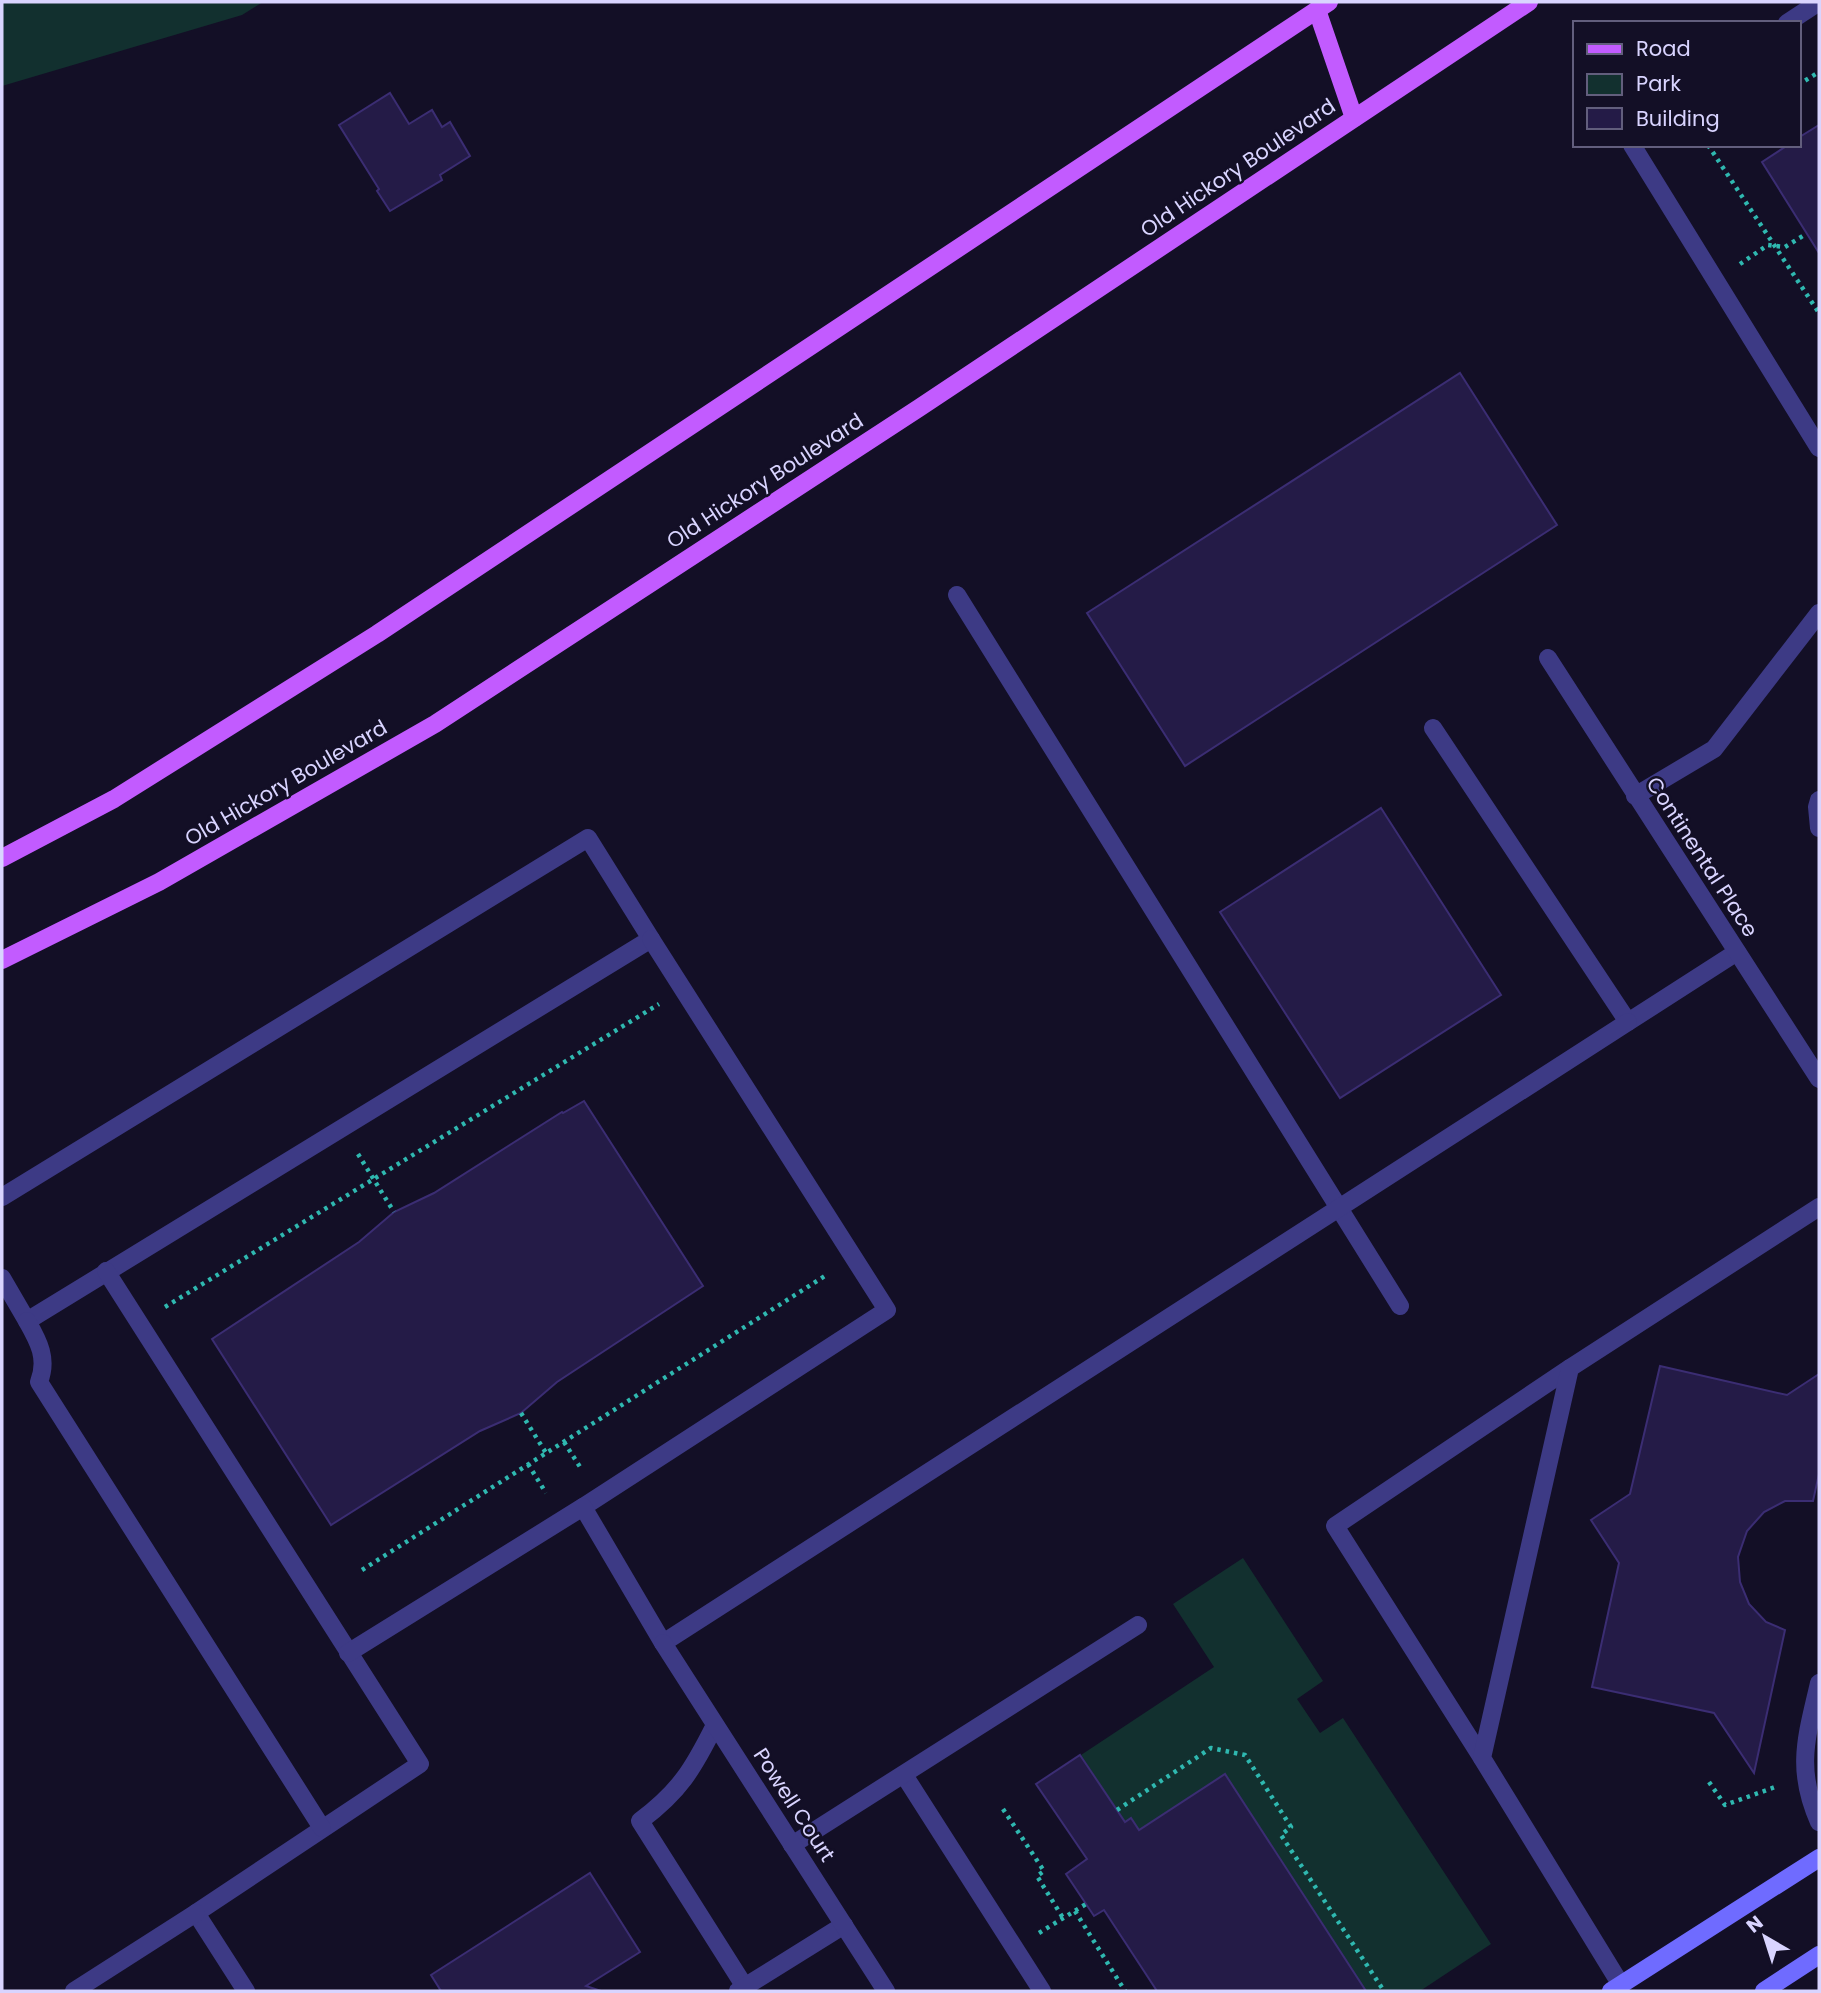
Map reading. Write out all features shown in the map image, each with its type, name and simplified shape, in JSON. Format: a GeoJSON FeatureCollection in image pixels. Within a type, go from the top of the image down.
{"type":"FeatureCollection","features":[{"type":"Feature","properties":{"kind":"main road","name":"Old Hickory Boulevard"},"geometry":{"type":"LineString","coordinates":[[2,960],[159,882],[435,724],[1529,2]]}},
{"type":"Feature","properties":{"kind":"main road"},"geometry":{"type":"LineString","coordinates":[[2,858],[114,799],[377,634],[1323,6],[1354,118]]}},
{"type":"Feature","properties":{"kind":"main road"},"geometry":{"type":"LineString","coordinates":[[1616,1988],[1819,1858]]}},
{"type":"Feature","properties":{"kind":"main road"},"geometry":{"type":"LineString","coordinates":[[1764,1991],[1819,1955]]}},
{"type":"Feature","properties":{"kind":"street"},"geometry":{"type":"LineString","coordinates":[[1790,21],[1819,2]]}},
{"type":"Feature","properties":{"kind":"street"},"geometry":{"type":"LineString","coordinates":[[1633,147],[1819,448]]}},
{"type":"Feature","properties":{"kind":"street"},"geometry":{"type":"LineString","coordinates":[[957,595],[1401,1306]]}},
{"type":"Feature","properties":{"kind":"street"},"geometry":{"type":"LineString","coordinates":[[1635,796],[1714,749],[1819,613]]}},
{"type":"Feature","properties":{"kind":"street","name":"Continental Place"},"geometry":{"type":"LineString","coordinates":[[1548,658],[1819,1079]]}},
{"type":"Feature","properties":{"kind":"street"},"geometry":{"type":"LineString","coordinates":[[1433,728],[1628,1022]]}},
{"type":"Feature","properties":{"kind":"street"},"geometry":{"type":"LineString","coordinates":[[1819,800],[1819,828]]}},
{"type":"Feature","properties":{"kind":"street"},"geometry":{"type":"LineString","coordinates":[[2,1197],[588,838],[887,1310],[583,1507],[348,1653]]}},
{"type":"Feature","properties":{"kind":"street"},"geometry":{"type":"LineString","coordinates":[[27,1321],[651,939]]}},
{"type":"Feature","properties":{"kind":"street"},"geometry":{"type":"LineString","coordinates":[[663,1643],[1737,952]]}},
{"type":"Feature","properties":{"kind":"street"},"geometry":{"type":"LineString","coordinates":[[1616,1988],[1482,1758],[1335,1525],[1570,1368],[1819,1207]]}},
{"type":"Feature","properties":{"kind":"street"},"geometry":{"type":"LineString","coordinates":[[74,1991],[420,1764],[106,1271]]}},
{"type":"Feature","properties":{"kind":"street"},"geometry":{"type":"LineString","coordinates":[[2,1278],[43,1355],[44,1369],[39,1382],[322,1828]]}},
{"type":"Feature","properties":{"kind":"street"},"geometry":{"type":"LineString","coordinates":[[1482,1758],[1570,1368]]}},
{"type":"Feature","properties":{"kind":"street","name":"Powell Court"},"geometry":{"type":"LineString","coordinates":[[583,1507],[663,1643],[886,1991]]}},
{"type":"Feature","properties":{"kind":"street"},"geometry":{"type":"LineString","coordinates":[[792,1845],[1138,1626]]}},
{"type":"Feature","properties":{"kind":"street"},"geometry":{"type":"LineString","coordinates":[[1819,1683],[1806,1742],[1805,1776],[1819,1822]]}},
{"type":"Feature","properties":{"kind":"street"},"geometry":{"type":"LineString","coordinates":[[715,1725],[694,1768],[677,1790],[640,1821],[742,1989],[844,1925]]}},
{"type":"Feature","properties":{"kind":"street"},"geometry":{"type":"LineString","coordinates":[[904,1775],[1042,1991]]}},
{"type":"Feature","properties":{"kind":"street"},"geometry":{"type":"LineString","coordinates":[[196,1913],[246,1991]]}},
{"type":"Feature","properties":{"kind":"path"},"geometry":{"type":"LineString","coordinates":[[1800,84],[1819,72]]}},
{"type":"Feature","properties":{"kind":"path"},"geometry":{"type":"LineString","coordinates":[[1709,147],[1819,313]]}},
{"type":"Feature","properties":{"kind":"path"},"geometry":{"type":"LineString","coordinates":[[1716,280],[1768,245],[1785,247],[1806,234]]}},
{"type":"Feature","properties":{"kind":"path"},"geometry":{"type":"LineString","coordinates":[[139,1323],[683,989]]}},
{"type":"Feature","properties":{"kind":"path"},"geometry":{"type":"LineString","coordinates":[[342,1127],[394,1213]]}},
{"type":"Feature","properties":{"kind":"path"},"geometry":{"type":"LineString","coordinates":[[362,1570],[854,1257]]}},
{"type":"Feature","properties":{"kind":"path"},"geometry":{"type":"LineString","coordinates":[[521,1413],[546,1453]]}},
{"type":"Feature","properties":{"kind":"path"},"geometry":{"type":"LineString","coordinates":[[1117,1810],[1211,1748],[1245,1755],[1291,1827],[1281,1835],[1384,1991]]}},
{"type":"Feature","properties":{"kind":"path"},"geometry":{"type":"LineString","coordinates":[[1709,1782],[1725,1805],[1805,1776]]}},
{"type":"Feature","properties":{"kind":"path"},"geometry":{"type":"LineString","coordinates":[[1003,1809],[1044,1871],[1037,1875],[1063,1918]]}},
{"type":"Feature","properties":{"kind":"path"},"geometry":{"type":"LineString","coordinates":[[1014,1949],[1086,1904]]}},
{"type":"Feature","properties":{"kind":"path"},"geometry":{"type":"LineString","coordinates":[[1074,1911],[1125,1991]]}},
{"type":"Feature","properties":{"kind":"green space"},"geometry":{"type":"Polygon","coordinates":[[[2,2],[263,2],[242,15],[2,86],[2,2]]]}},
{"type":"Feature","properties":{"kind":"green space"},"geometry":{"type":"Polygon","coordinates":[[[1243,1558],[1323,1681],[1297,1699],[1320,1733],[1343,1718],[1491,1944],[1420,1991],[1366,1991],[1225,1774],[1139,1830],[1131,1818],[1125,1822],[1081,1755],[1214,1667],[1173,1604],[1243,1558]]]}},
{"type":"Feature","properties":{"kind":"building"},"geometry":{"type":"Polygon","coordinates":[[[390,93],[409,124],[432,110],[442,127],[450,122],[470,156],[440,175],[442,180],[390,211],[339,125],[390,93]]]}},
{"type":"Feature","properties":{"kind":"building"},"geometry":{"type":"Polygon","coordinates":[[[1819,125],[1819,253],[1762,162],[1785,147],[1800,147],[1800,137],[1819,125]]]}},
{"type":"Feature","properties":{"kind":"building"},"geometry":{"type":"Polygon","coordinates":[[[1460,373],[1557,525],[1185,766],[1087,613],[1460,373]]]}},
{"type":"Feature","properties":{"kind":"building"},"geometry":{"type":"Polygon","coordinates":[[[1381,808],[1501,995],[1340,1098],[1220,912],[1381,808]]]}},
{"type":"Feature","properties":{"kind":"building"},"geometry":{"type":"Polygon","coordinates":[[[584,1101],[703,1286],[557,1382],[521,1413],[480,1431],[331,1525],[212,1339],[359,1242],[394,1212],[434,1193],[562,1112],[584,1101]]]}},
{"type":"Feature","properties":{"kind":"building"},"geometry":{"type":"Polygon","coordinates":[[[1660,1366],[1787,1395],[1819,1374],[1819,1474],[1813,1501],[1785,1501],[1764,1512],[1747,1531],[1738,1557],[1740,1582],[1749,1604],[1766,1622],[1785,1630],[1754,1773],[1714,1713],[1592,1687],[1619,1563],[1591,1520],[1630,1494],[1660,1366]]]}},
{"type":"Feature","properties":{"kind":"building"},"geometry":{"type":"Polygon","coordinates":[[[1080,1755],[1125,1822],[1131,1818],[1139,1830],[1225,1774],[1366,1991],[1157,1991],[1104,1910],[1094,1916],[1066,1874],[1087,1859],[1036,1784],[1080,1755]]]}},
{"type":"Feature","properties":{"kind":"building"},"geometry":{"type":"Polygon","coordinates":[[[590,1873],[640,1952],[586,1986],[601,1991],[441,1991],[431,1975],[590,1873]]]}}]}
